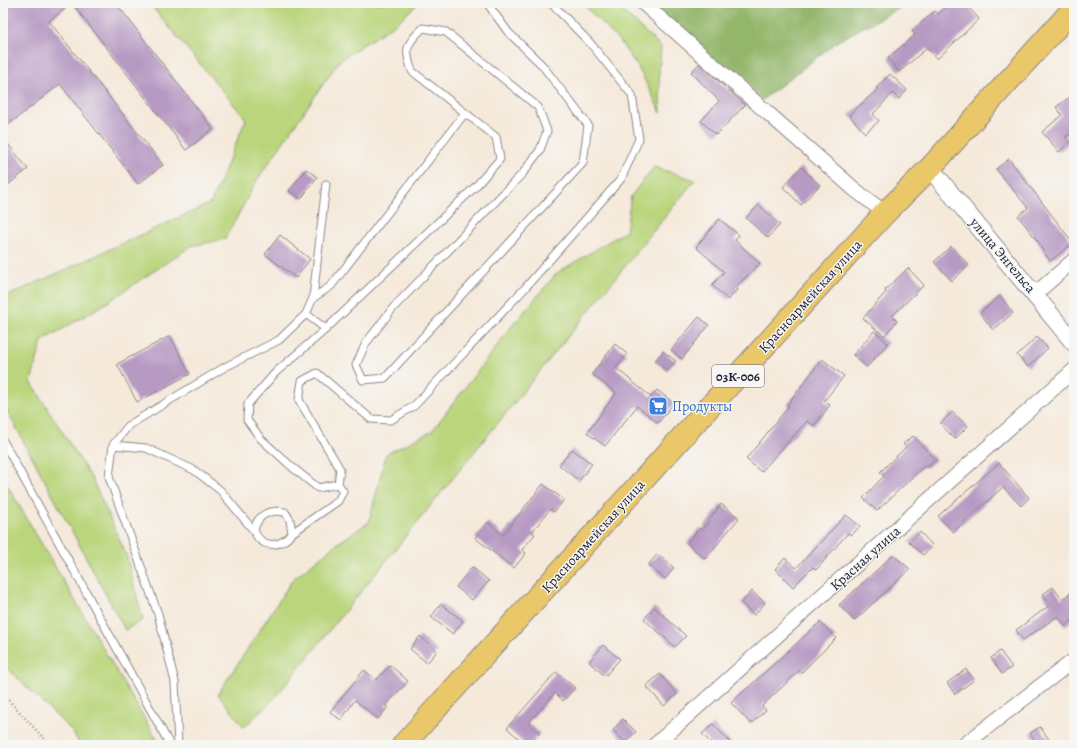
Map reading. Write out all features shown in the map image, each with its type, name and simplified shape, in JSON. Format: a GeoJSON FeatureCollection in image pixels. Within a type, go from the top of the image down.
{"type":"FeatureCollection","features":[{"type":"Feature","properties":{"kind":"main road","name":"Красноармейская улица"},"geometry":{"type":"LineString","coordinates":[[403,745],[885,213],[930,168],[1074,8]]}},
{"type":"Feature","properties":{"kind":"street"},"geometry":{"type":"LineString","coordinates":[[643,3],[854,189],[885,213]]}},
{"type":"Feature","properties":{"kind":"street","name":"улица Энгельса"},"geometry":{"type":"LineString","coordinates":[[930,168],[1074,343]]}},
{"type":"Feature","properties":{"kind":"street"},"geometry":{"type":"LineString","coordinates":[[1035,294],[1074,260]]}},
{"type":"Feature","properties":{"kind":"street","name":"Красная улица"},"geometry":{"type":"LineString","coordinates":[[655,745],[1074,370]]}},
{"type":"Feature","properties":{"kind":"street"},"geometry":{"type":"LineString","coordinates":[[964,745],[1074,660]]}},
{"type":"Feature","properties":{"kind":"lane"},"geometry":{"type":"LineString","coordinates":[[338,484],[318,488],[260,439],[247,420],[248,404],[271,378],[326,329],[476,186],[500,159],[496,137],[412,71],[406,56],[409,41],[423,28],[446,32],[538,107],[547,131],[540,150],[523,173],[393,308],[366,343],[356,365],[364,380],[385,378],[583,163],[588,125],[542,65],[508,32],[487,3]]}},
{"type":"Feature","properties":{"kind":"lane"},"geometry":{"type":"LineString","coordinates":[[113,444],[146,448],[194,470],[220,490],[254,531],[257,538],[267,545],[275,545],[286,540],[292,533],[338,501],[343,491],[338,484],[340,469],[298,400],[302,381],[317,373],[371,419],[391,420],[414,406],[525,288],[621,179],[639,139],[632,94],[591,44],[551,3]]}},
{"type":"Feature","properties":{"kind":"lane"},"geometry":{"type":"LineString","coordinates":[[313,298],[331,286],[465,113]]}},
{"type":"Feature","properties":{"kind":"lane"},"geometry":{"type":"LineString","coordinates":[[178,745],[175,682],[158,614],[109,477],[113,444],[129,425],[225,367],[279,340],[306,314],[313,298],[326,184]]}},
{"type":"Feature","properties":{"kind":"lane"},"geometry":{"type":"LineString","coordinates":[[306,314],[326,329]]}},
{"type":"Feature","properties":{"kind":"lane"},"geometry":{"type":"LineString","coordinates":[[3,441],[170,745]]}},
{"type":"Feature","properties":{"kind":"lane"},"geometry":{"type":"LineString","coordinates":[[254,531],[255,523],[265,513],[277,510],[285,512],[290,520],[292,533]]}},
{"type":"Feature","properties":{"kind":"path"},"geometry":{"type":"LineString","coordinates":[[3,694],[50,745]]}},
{"type":"Feature","properties":{"kind":"green space"},"geometry":{"type":"Polygon","coordinates":[[[149,3],[419,3],[395,24],[340,60],[257,180],[225,239],[191,246],[105,304],[42,341],[31,382],[92,479],[126,554],[143,620],[125,630],[3,403],[3,298],[211,203],[246,119],[149,3]]]}},
{"type":"Feature","properties":{"kind":"green space"},"geometry":{"type":"Polygon","coordinates":[[[582,3],[614,3],[661,47],[659,72],[661,113],[639,69],[621,43],[582,3]]]}},
{"type":"Feature","properties":{"kind":"green space"},"geometry":{"type":"Polygon","coordinates":[[[643,3],[722,3],[729,7],[759,3],[909,3],[838,41],[757,104],[643,3]]]}},
{"type":"Feature","properties":{"kind":"green space"},"geometry":{"type":"Polygon","coordinates":[[[654,167],[695,180],[273,700],[244,727],[218,694],[293,579],[338,543],[369,522],[386,454],[432,431],[512,326],[557,273],[626,231],[631,196],[654,167]]]}},
{"type":"Feature","properties":{"kind":"green space"},"geometry":{"type":"Polygon","coordinates":[[[3,478],[160,745],[80,745],[72,731],[3,664],[3,478]]]}},
{"type":"Feature","properties":{"kind":"building"},"geometry":{"type":"Polygon","coordinates":[[[3,3],[72,3],[49,21],[163,165],[138,184],[60,84],[3,129],[3,3]]]}},
{"type":"Feature","properties":{"kind":"building"},"geometry":{"type":"Polygon","coordinates":[[[72,3],[116,3],[213,129],[186,150],[72,3]]]}},
{"type":"Feature","properties":{"kind":"building"},"geometry":{"type":"Polygon","coordinates":[[[950,3],[976,3],[970,9],[979,19],[937,59],[927,48],[899,72],[888,58],[915,35],[912,31],[935,11],[938,14],[950,3]]]}},
{"type":"Feature","properties":{"kind":"building"},"geometry":{"type":"Polygon","coordinates":[[[699,64],[745,105],[716,135],[701,121],[719,101],[691,72],[699,64]]]}},
{"type":"Feature","properties":{"kind":"building"},"geometry":{"type":"Polygon","coordinates":[[[890,74],[907,90],[899,99],[893,93],[873,114],[879,121],[865,133],[849,115],[878,89],[876,88],[890,74]]]}},
{"type":"Feature","properties":{"kind":"building"},"geometry":{"type":"Polygon","coordinates":[[[1074,94],[1074,132],[1065,137],[1070,142],[1059,152],[1042,132],[1062,115],[1056,107],[1074,94]]]}},
{"type":"Feature","properties":{"kind":"building"},"geometry":{"type":"Polygon","coordinates":[[[3,138],[28,169],[3,189],[3,138]]]}},
{"type":"Feature","properties":{"kind":"building"},"geometry":{"type":"Polygon","coordinates":[[[1009,159],[1073,243],[1050,261],[1039,245],[1040,244],[1018,216],[1028,208],[996,169],[1009,159]]]}},
{"type":"Feature","properties":{"kind":"building"},"geometry":{"type":"Polygon","coordinates":[[[801,167],[820,185],[801,205],[783,187],[801,167]]]}},
{"type":"Feature","properties":{"kind":"building"},"geometry":{"type":"Polygon","coordinates":[[[306,169],[317,177],[301,199],[289,191],[306,169]]]}},
{"type":"Feature","properties":{"kind":"building"},"geometry":{"type":"Polygon","coordinates":[[[759,205],[780,225],[768,238],[746,218],[759,205]]]}},
{"type":"Feature","properties":{"kind":"building"},"geometry":{"type":"Polygon","coordinates":[[[719,219],[739,235],[735,240],[760,263],[736,287],[738,289],[728,300],[712,285],[724,272],[696,247],[719,219]]]}},
{"type":"Feature","properties":{"kind":"building"},"geometry":{"type":"Polygon","coordinates":[[[280,235],[310,259],[296,278],[265,254],[280,235]]]}},
{"type":"Feature","properties":{"kind":"building"},"geometry":{"type":"Polygon","coordinates":[[[951,246],[969,265],[952,281],[934,262],[951,246]]]}},
{"type":"Feature","properties":{"kind":"building"},"geometry":{"type":"Polygon","coordinates":[[[908,268],[924,285],[892,316],[897,321],[884,336],[863,318],[886,292],[885,290],[908,268]]]}},
{"type":"Feature","properties":{"kind":"building"},"geometry":{"type":"Polygon","coordinates":[[[1000,296],[1013,313],[993,330],[980,313],[1000,296]]]}},
{"type":"Feature","properties":{"kind":"building"},"geometry":{"type":"Polygon","coordinates":[[[699,317],[709,325],[682,359],[671,350],[699,317]]]}},
{"type":"Feature","properties":{"kind":"building"},"geometry":{"type":"Polygon","coordinates":[[[874,331],[888,343],[867,367],[853,355],[874,331]]]}},
{"type":"Feature","properties":{"kind":"building"},"geometry":{"type":"Polygon","coordinates":[[[170,336],[190,374],[137,402],[117,364],[170,336]]]}},
{"type":"Feature","properties":{"kind":"building"},"geometry":{"type":"Polygon","coordinates":[[[1037,337],[1048,348],[1028,367],[1017,355],[1037,337]]]}},
{"type":"Feature","properties":{"kind":"building"},"geometry":{"type":"Polygon","coordinates":[[[615,344],[627,354],[616,368],[651,397],[657,390],[674,403],[658,423],[637,406],[605,446],[587,433],[616,393],[592,374],[615,344]]]}},
{"type":"Feature","properties":{"kind":"building"},"geometry":{"type":"Polygon","coordinates":[[[663,351],[676,361],[667,371],[655,361],[663,351]]]}},
{"type":"Feature","properties":{"kind":"building"},"geometry":{"type":"Polygon","coordinates":[[[822,359],[844,376],[824,401],[830,405],[814,426],[807,421],[761,472],[746,459],[789,406],[787,405],[822,359]]]}},
{"type":"Feature","properties":{"kind":"building"},"geometry":{"type":"Polygon","coordinates":[[[952,412],[968,426],[955,439],[940,424],[952,412]]]}},
{"type":"Feature","properties":{"kind":"building"},"geometry":{"type":"Polygon","coordinates":[[[913,436],[936,460],[926,468],[924,466],[877,511],[863,498],[884,476],[880,472],[906,447],[903,444],[913,436]]]}},
{"type":"Feature","properties":{"kind":"building"},"geometry":{"type":"Polygon","coordinates":[[[572,449],[592,464],[579,481],[559,465],[572,449]]]}},
{"type":"Feature","properties":{"kind":"building"},"geometry":{"type":"Polygon","coordinates":[[[999,463],[1029,498],[1021,506],[1003,487],[953,532],[938,516],[999,463]]]}},
{"type":"Feature","properties":{"kind":"building"},"geometry":{"type":"Polygon","coordinates":[[[543,484],[564,500],[554,512],[550,509],[532,532],[535,534],[522,550],[526,553],[514,568],[475,538],[488,522],[503,535],[543,484]]]}},
{"type":"Feature","properties":{"kind":"building"},"geometry":{"type":"Polygon","coordinates":[[[721,504],[739,518],[705,559],[687,543],[700,528],[702,530],[721,504]]]}},
{"type":"Feature","properties":{"kind":"building"},"geometry":{"type":"Polygon","coordinates":[[[846,515],[860,526],[852,535],[848,533],[816,570],[813,567],[793,587],[775,569],[785,558],[796,568],[846,515]]]}},
{"type":"Feature","properties":{"kind":"building"},"geometry":{"type":"Polygon","coordinates":[[[920,532],[933,546],[923,555],[909,542],[920,532]]]}},
{"type":"Feature","properties":{"kind":"building"},"geometry":{"type":"Polygon","coordinates":[[[658,554],[674,568],[665,579],[648,565],[658,554]]]}},
{"type":"Feature","properties":{"kind":"building"},"geometry":{"type":"Polygon","coordinates":[[[893,555],[910,569],[854,621],[839,605],[893,555]]]}},
{"type":"Feature","properties":{"kind":"building"},"geometry":{"type":"Polygon","coordinates":[[[472,567],[489,581],[472,600],[456,587],[472,567]]]}},
{"type":"Feature","properties":{"kind":"building"},"geometry":{"type":"Polygon","coordinates":[[[1053,587],[1062,599],[1074,591],[1074,619],[1065,626],[1058,616],[1023,640],[1016,630],[1050,605],[1043,594],[1053,587]]]}},
{"type":"Feature","properties":{"kind":"building"},"geometry":{"type":"Polygon","coordinates":[[[752,591],[765,603],[754,615],[741,603],[752,591]]]}},
{"type":"Feature","properties":{"kind":"building"},"geometry":{"type":"Polygon","coordinates":[[[441,604],[463,621],[453,634],[431,617],[441,604]]]}},
{"type":"Feature","properties":{"kind":"building"},"geometry":{"type":"Polygon","coordinates":[[[654,607],[686,636],[675,647],[644,619],[654,607]]]}},
{"type":"Feature","properties":{"kind":"building"},"geometry":{"type":"Polygon","coordinates":[[[820,622],[836,638],[802,672],[800,670],[762,706],[766,710],[751,724],[731,703],[820,622]]]}},
{"type":"Feature","properties":{"kind":"building"},"geometry":{"type":"Polygon","coordinates":[[[420,636],[437,651],[427,663],[410,649],[420,636]]]}},
{"type":"Feature","properties":{"kind":"building"},"geometry":{"type":"Polygon","coordinates":[[[603,645],[620,659],[605,676],[589,662],[603,645]]]}},
{"type":"Feature","properties":{"kind":"building"},"geometry":{"type":"Polygon","coordinates":[[[1000,651],[1012,667],[1002,674],[991,658],[1000,651]]]}},
{"type":"Feature","properties":{"kind":"building"},"geometry":{"type":"Polygon","coordinates":[[[390,665],[408,681],[385,706],[388,707],[378,719],[355,700],[341,720],[330,712],[364,670],[376,680],[390,665]]]}},
{"type":"Feature","properties":{"kind":"building"},"geometry":{"type":"Polygon","coordinates":[[[966,669],[974,680],[955,694],[947,683],[966,669]]]}},
{"type":"Feature","properties":{"kind":"building"},"geometry":{"type":"Polygon","coordinates":[[[556,672],[575,688],[563,701],[555,693],[528,723],[540,733],[529,745],[526,745],[507,728],[556,672]]]}},
{"type":"Feature","properties":{"kind":"building"},"geometry":{"type":"Polygon","coordinates":[[[660,674],[677,694],[664,706],[646,686],[660,674]]]}},
{"type":"Feature","properties":{"kind":"building"},"geometry":{"type":"Polygon","coordinates":[[[623,719],[636,732],[625,742],[613,730],[623,719]]]}},
{"type":"Feature","properties":{"kind":"building"},"geometry":{"type":"Polygon","coordinates":[[[713,724],[733,745],[713,745],[702,734],[713,724]]]}},
{"type":"Feature","properties":{"kind":"building"},"geometry":{"type":"Polygon","coordinates":[[[1040,727],[1053,745],[1038,745],[1030,733],[1040,727]]]}},
{"type":"Feature","properties":{"kind":"place","name":"Продукты"},"geometry":{"type":"Point","coordinates":[658,406]}}]}
